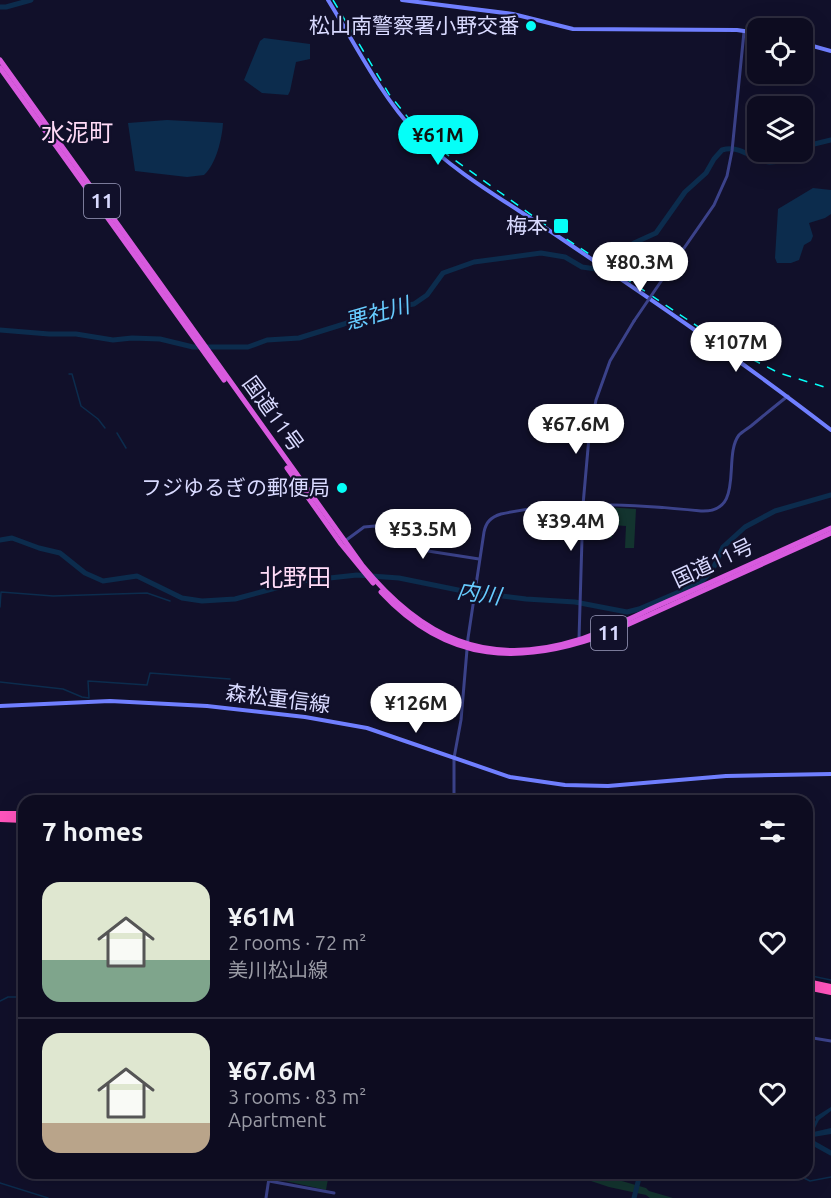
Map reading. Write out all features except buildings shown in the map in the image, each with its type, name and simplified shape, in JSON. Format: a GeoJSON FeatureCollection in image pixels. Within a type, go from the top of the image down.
{"type":"FeatureCollection","features":[{"type":"Feature","properties":{"kind":"highway","name":"国道11号"},"geometry":{"type":"LineString","coordinates":[[0,60],[360,566]]}},
{"type":"Feature","properties":{"kind":"highway","name":"国道11号"},"geometry":{"type":"LineString","coordinates":[[0,68],[360,566],[405,615],[430,633],[494,654],[536,653],[579,642],[653,614],[831,530]]}},
{"type":"Feature","properties":{"kind":"highway"},"geometry":{"type":"LineString","coordinates":[[0,813],[18,814]]}},
{"type":"Feature","properties":{"kind":"highway"},"geometry":{"type":"LineString","coordinates":[[0,819],[18,819]]}},
{"type":"Feature","properties":{"kind":"highway"},"geometry":{"type":"LineString","coordinates":[[813,983],[831,987]]}},
{"type":"Feature","properties":{"kind":"highway"},"geometry":{"type":"LineString","coordinates":[[813,988],[831,992]]}},
{"type":"Feature","properties":{"kind":"main road"},"geometry":{"type":"LineString","coordinates":[[328,0],[376,81],[404,119],[424,141],[479,183],[610,271],[788,396],[831,430]]}},
{"type":"Feature","properties":{"kind":"main road"},"geometry":{"type":"LineString","coordinates":[[402,0],[513,14],[573,29],[747,31]]}},
{"type":"Feature","properties":{"kind":"main road"},"geometry":{"type":"LineString","coordinates":[[813,47],[831,51]]}},
{"type":"Feature","properties":{"kind":"main road","name":"森松重信線"},"geometry":{"type":"LineString","coordinates":[[0,705],[110,701],[207,706],[351,724],[510,777],[587,787],[726,776],[831,774]]}},
{"type":"Feature","properties":{"kind":"street"},"geometry":{"type":"LineString","coordinates":[[579,642],[583,505],[589,437],[596,400],[610,361],[634,321],[717,200],[727,176],[732,151],[744,31]]}},
{"type":"Feature","properties":{"kind":"street"},"geometry":{"type":"LineString","coordinates":[[454,795],[454,758],[461,720],[479,559],[485,528],[492,517],[557,505],[652,506],[706,512],[717,508],[728,494],[735,445],[739,435],[788,396]]}},
{"type":"Feature","properties":{"kind":"street"},"geometry":{"type":"LineString","coordinates":[[345,542],[364,527],[375,526],[428,550],[479,559]]}},
{"type":"Feature","properties":{"kind":"street"},"geometry":{"type":"LineString","coordinates":[[813,1038],[831,1041]]}},
{"type":"Feature","properties":{"kind":"street"},"geometry":{"type":"LineString","coordinates":[[266,1198],[269,1179],[334,1193]]}},
{"type":"Feature","properties":{"kind":"green space"},"geometry":{"type":"Polygon","coordinates":[[[605,507],[636,509],[634,548],[625,548],[626,526],[613,525],[612,538],[604,537],[605,507]]]}},
{"type":"Feature","properties":{"kind":"green space"},"geometry":{"type":"Polygon","coordinates":[[[276,1179],[328,1179],[326,1190],[276,1179]]]}},
{"type":"Feature","properties":{"kind":"green space"},"geometry":{"type":"Polygon","coordinates":[[[585,1179],[615,1179],[673,1198],[650,1198],[646,1195],[585,1179]]]}},
{"type":"Feature","properties":{"kind":"water"},"geometry":{"type":"Polygon","coordinates":[[[264,38],[310,44],[310,59],[296,62],[288,95],[262,93],[244,80],[260,41],[264,38]]]}},
{"type":"Feature","properties":{"kind":"water"},"geometry":{"type":"Polygon","coordinates":[[[167,120],[223,123],[218,151],[204,175],[187,177],[135,171],[128,123],[167,120]]]}},
{"type":"Feature","properties":{"kind":"water"},"geometry":{"type":"Polygon","coordinates":[[[813,188],[831,190],[831,214],[809,223],[813,236],[811,241],[804,245],[799,260],[791,263],[777,263],[775,258],[778,209],[813,188]]]}},
{"type":"Feature","properties":{"kind":"water"},"geometry":{"type":"Polygon","coordinates":[[[831,1107],[831,1111],[819,1120],[813,1131],[815,1117],[831,1107]]]}},
{"type":"Feature","properties":{"kind":"water"},"geometry":{"type":"Polygon","coordinates":[[[831,1128],[831,1134],[813,1137],[813,1132],[831,1128]]]}},
{"type":"Feature","properties":{"kind":"waterway"},"geometry":{"type":"LineString","coordinates":[[0,7],[31,0]]}},
{"type":"Feature","properties":{"kind":"waterway","name":"悪社川"},"geometry":{"type":"LineString","coordinates":[[813,144],[831,140]]}},
{"type":"Feature","properties":{"kind":"waterway","name":"悪社川"},"geometry":{"type":"LineString","coordinates":[[0,330],[76,334],[113,340],[160,339],[193,347],[248,347],[267,340],[299,338],[344,324],[380,309],[414,304],[427,295],[443,273],[474,262],[541,253],[565,257],[582,267],[596,269],[634,243],[656,233],[685,192],[706,173],[722,150],[732,149],[747,154]]}},
{"type":"Feature","properties":{"kind":"waterway"},"geometry":{"type":"LineString","coordinates":[[69,374],[72,374],[81,406],[98,419],[105,428]]}},
{"type":"Feature","properties":{"kind":"waterway"},"geometry":{"type":"LineString","coordinates":[[117,433],[126,448]]}},
{"type":"Feature","properties":{"kind":"waterway","name":"内川"},"geometry":{"type":"LineString","coordinates":[[0,540],[12,538],[60,553],[85,573],[103,581],[137,576],[182,598],[202,601],[235,599],[302,581],[357,575],[399,578],[463,591],[526,599],[575,602],[627,612],[700,583],[712,571],[723,547],[745,527],[775,511],[831,495]]}},
{"type":"Feature","properties":{"kind":"waterway"},"geometry":{"type":"LineString","coordinates":[[0,607],[1,592],[53,596],[147,593],[170,601]]}},
{"type":"Feature","properties":{"kind":"waterway"},"geometry":{"type":"LineString","coordinates":[[0,682],[63,689],[89,698],[88,681],[147,685],[150,673],[230,679]]}},
{"type":"Feature","properties":{"kind":"waterway"},"geometry":{"type":"LineString","coordinates":[[813,976],[831,980]]}},
{"type":"Feature","properties":{"kind":"waterway"},"geometry":{"type":"LineString","coordinates":[[0,1001],[8,997],[18,997]]}},
{"type":"Feature","properties":{"kind":"waterway"},"geometry":{"type":"LineString","coordinates":[[813,1143],[831,1153]]}},
{"type":"Feature","properties":{"kind":"waterway"},"geometry":{"type":"LineString","coordinates":[[806,1179],[810,1181],[831,1177]]}},
{"type":"Feature","properties":{"kind":"waterway"},"geometry":{"type":"LineString","coordinates":[[634,1198],[639,1179]]}},
{"type":"Feature","properties":{"kind":"waterway"},"geometry":{"type":"LineString","coordinates":[[0,1183],[48,1198]]}},
{"type":"Feature","properties":{"kind":"railway"},"geometry":{"type":"LineString","coordinates":[[333,0],[389,94],[415,126],[445,153],[547,226],[730,348],[779,373],[831,389]]}},
{"type":"Feature","properties":{"kind":"place","name":"松山南警察署小野交番"},"geometry":{"type":"Point","coordinates":[531,26]}},
{"type":"Feature","properties":{"kind":"place","name":"梅本"},"geometry":{"type":"Point","coordinates":[561,226]}},
{"type":"Feature","properties":{"kind":"place","name":"フジゆるぎの郵便局"},"geometry":{"type":"Point","coordinates":[342,488]}},
{"type":"Feature","properties":{"kind":"district","name":"水泥町"},"geometry":{"type":"Point","coordinates":[77,133]}},
{"type":"Feature","properties":{"kind":"district","name":"北野田"},"geometry":{"type":"Point","coordinates":[295,578]}}]}
